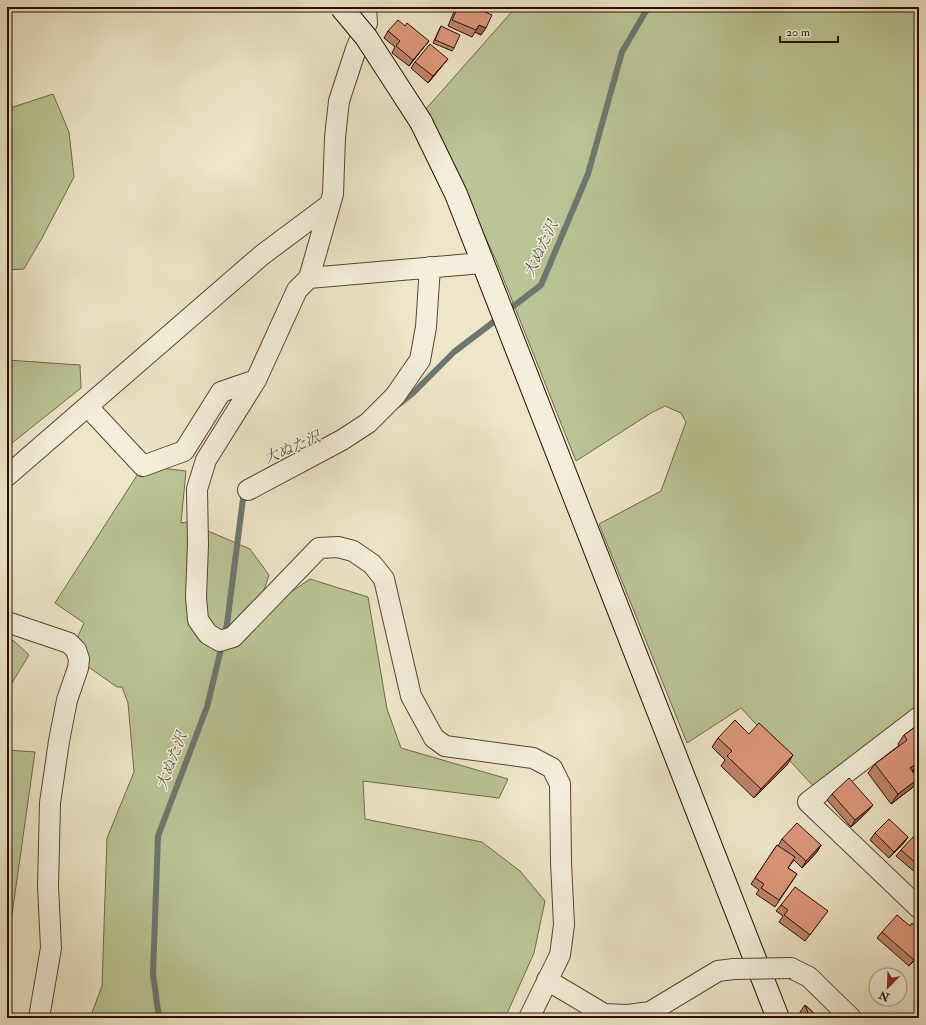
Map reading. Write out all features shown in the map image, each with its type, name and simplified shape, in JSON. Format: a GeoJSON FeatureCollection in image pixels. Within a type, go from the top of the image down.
{"type":"FeatureCollection","features":[{"type":"Feature","properties":{"kind":"street"},"geometry":{"type":"LineString","coordinates":[[341,7],[366,37],[421,122],[456,194],[778,1018]]}},
{"type":"Feature","properties":{"kind":"street"},"geometry":{"type":"LineString","coordinates":[[366,7],[367,23],[356,50],[339,101],[335,137],[333,194],[309,278],[297,290],[256,380],[206,460],[197,489],[198,544],[196,597],[198,620],[208,634],[220,641],[234,637],[318,548],[338,547],[353,550],[372,564],[384,580],[411,696],[434,738],[445,746],[533,758],[552,768],[560,784],[561,862],[564,925],[560,955],[529,1018]]}},
{"type":"Feature","properties":{"kind":"street"},"geometry":{"type":"LineString","coordinates":[[7,476],[262,255],[329,205]]}},
{"type":"Feature","properties":{"kind":"street"},"geometry":{"type":"LineString","coordinates":[[309,278],[482,263]]}},
{"type":"Feature","properties":{"kind":"street"},"geometry":{"type":"LineString","coordinates":[[248,490],[342,440],[368,423],[395,396],[420,360],[426,327],[430,267]]}},
{"type":"Feature","properties":{"kind":"street"},"geometry":{"type":"LineString","coordinates":[[88,407],[143,466],[184,451],[221,392],[256,380]]}},
{"type":"Feature","properties":{"kind":"street"},"geometry":{"type":"LineString","coordinates":[[7,622],[69,643],[76,650],[79,659],[78,668],[66,700],[50,803],[48,886],[51,948],[39,1018]]}},
{"type":"Feature","properties":{"kind":"street"},"geometry":{"type":"LineString","coordinates":[[919,718],[808,802],[919,908]]}},
{"type":"Feature","properties":{"kind":"street"},"geometry":{"type":"LineString","coordinates":[[547,980],[604,1014],[628,1015],[650,1012],[718,971],[734,969],[790,968],[809,977],[851,1018]]}},
{"type":"Feature","properties":{"kind":"green space"},"geometry":{"type":"Polygon","coordinates":[[[516,7],[919,7],[919,708],[816,789],[741,708],[687,743],[599,524],[661,491],[686,422],[681,413],[665,406],[651,413],[576,461],[496,260],[425,110],[516,7]]]}},
{"type":"Feature","properties":{"kind":"green space"},"geometry":{"type":"Polygon","coordinates":[[[53,94],[69,132],[74,177],[24,269],[7,270],[7,109],[53,94]]]}},
{"type":"Feature","properties":{"kind":"green space"},"geometry":{"type":"Polygon","coordinates":[[[7,360],[80,365],[81,388],[7,447],[7,360]]]}},
{"type":"Feature","properties":{"kind":"green space"},"geometry":{"type":"Polygon","coordinates":[[[143,466],[186,471],[181,523],[187,522],[250,549],[269,575],[255,617],[310,579],[368,597],[387,709],[401,748],[508,779],[499,798],[363,781],[365,819],[482,842],[520,871],[545,901],[534,953],[505,1018],[90,1018],[102,986],[107,838],[134,772],[128,703],[122,687],[117,687],[70,654],[84,623],[55,603],[143,466]]]}},
{"type":"Feature","properties":{"kind":"green space"},"geometry":{"type":"Polygon","coordinates":[[[7,639],[14,641],[29,655],[7,691],[7,639]]]}},
{"type":"Feature","properties":{"kind":"green space"},"geometry":{"type":"Polygon","coordinates":[[[7,750],[35,752],[7,950],[7,750]]]}},
{"type":"Feature","properties":{"kind":"building"},"geometry":{"type":"Polygon","coordinates":[[[458,7],[474,7],[492,15],[486,28],[479,25],[476,30],[452,20],[458,7]]]}},
{"type":"Feature","properties":{"kind":"building"},"geometry":{"type":"Polygon","coordinates":[[[398,20],[405,26],[407,23],[429,41],[413,60],[396,46],[400,41],[388,31],[398,20]]]}},
{"type":"Feature","properties":{"kind":"building"},"geometry":{"type":"Polygon","coordinates":[[[441,26],[460,35],[454,48],[435,40],[441,26]]]}},
{"type":"Feature","properties":{"kind":"building"},"geometry":{"type":"Polygon","coordinates":[[[430,44],[448,59],[433,76],[415,62],[430,44]]]}},
{"type":"Feature","properties":{"kind":"building"},"geometry":{"type":"Polygon","coordinates":[[[735,720],[749,734],[759,723],[793,755],[761,789],[727,756],[732,751],[718,738],[735,720]]]}},
{"type":"Feature","properties":{"kind":"building"},"geometry":{"type":"Polygon","coordinates":[[[919,724],[919,762],[910,768],[918,779],[898,794],[875,764],[907,740],[904,735],[919,724]]]}},
{"type":"Feature","properties":{"kind":"building"},"geometry":{"type":"Polygon","coordinates":[[[849,778],[873,805],[855,820],[832,794],[849,778]]]}},
{"type":"Feature","properties":{"kind":"building"},"geometry":{"type":"Polygon","coordinates":[[[889,819],[908,837],[894,852],[875,833],[889,819]]]}},
{"type":"Feature","properties":{"kind":"building"},"geometry":{"type":"Polygon","coordinates":[[[797,823],[821,845],[806,861],[782,839],[797,823]]]}},
{"type":"Feature","properties":{"kind":"building"},"geometry":{"type":"Polygon","coordinates":[[[915,835],[919,839],[919,866],[901,850],[915,835]]]}},
{"type":"Feature","properties":{"kind":"building"},"geometry":{"type":"Polygon","coordinates":[[[777,845],[795,857],[788,868],[797,874],[779,900],[761,888],[764,884],[755,878],[777,845]]]}},
{"type":"Feature","properties":{"kind":"building"},"geometry":{"type":"Polygon","coordinates":[[[795,887],[828,911],[810,935],[784,915],[788,910],[781,905],[795,887]]]}},
{"type":"Feature","properties":{"kind":"building"},"geometry":{"type":"Polygon","coordinates":[[[897,915],[910,926],[912,923],[919,929],[919,953],[914,960],[882,932],[897,915]]]}},
{"type":"Feature","properties":{"kind":"building"},"geometry":{"type":"Polygon","coordinates":[[[805,1005],[819,1018],[810,1018],[805,1005]]]}},
{"type":"Feature","properties":{"kind":"waterway","name":"大ぬた沢"},"geometry":{"type":"LineString","coordinates":[[507,311],[541,285],[588,174],[622,52],[646,11],[652,7]]}},
{"type":"Feature","properties":{"kind":"waterway","name":"大ぬた沢"},"geometry":{"type":"LineString","coordinates":[[398,405],[412,394],[454,352],[500,317]]}},
{"type":"Feature","properties":{"kind":"waterway","name":"大ぬた沢"},"geometry":{"type":"LineString","coordinates":[[159,1018],[153,974],[158,836],[207,707],[227,624],[244,491]]}}]}
